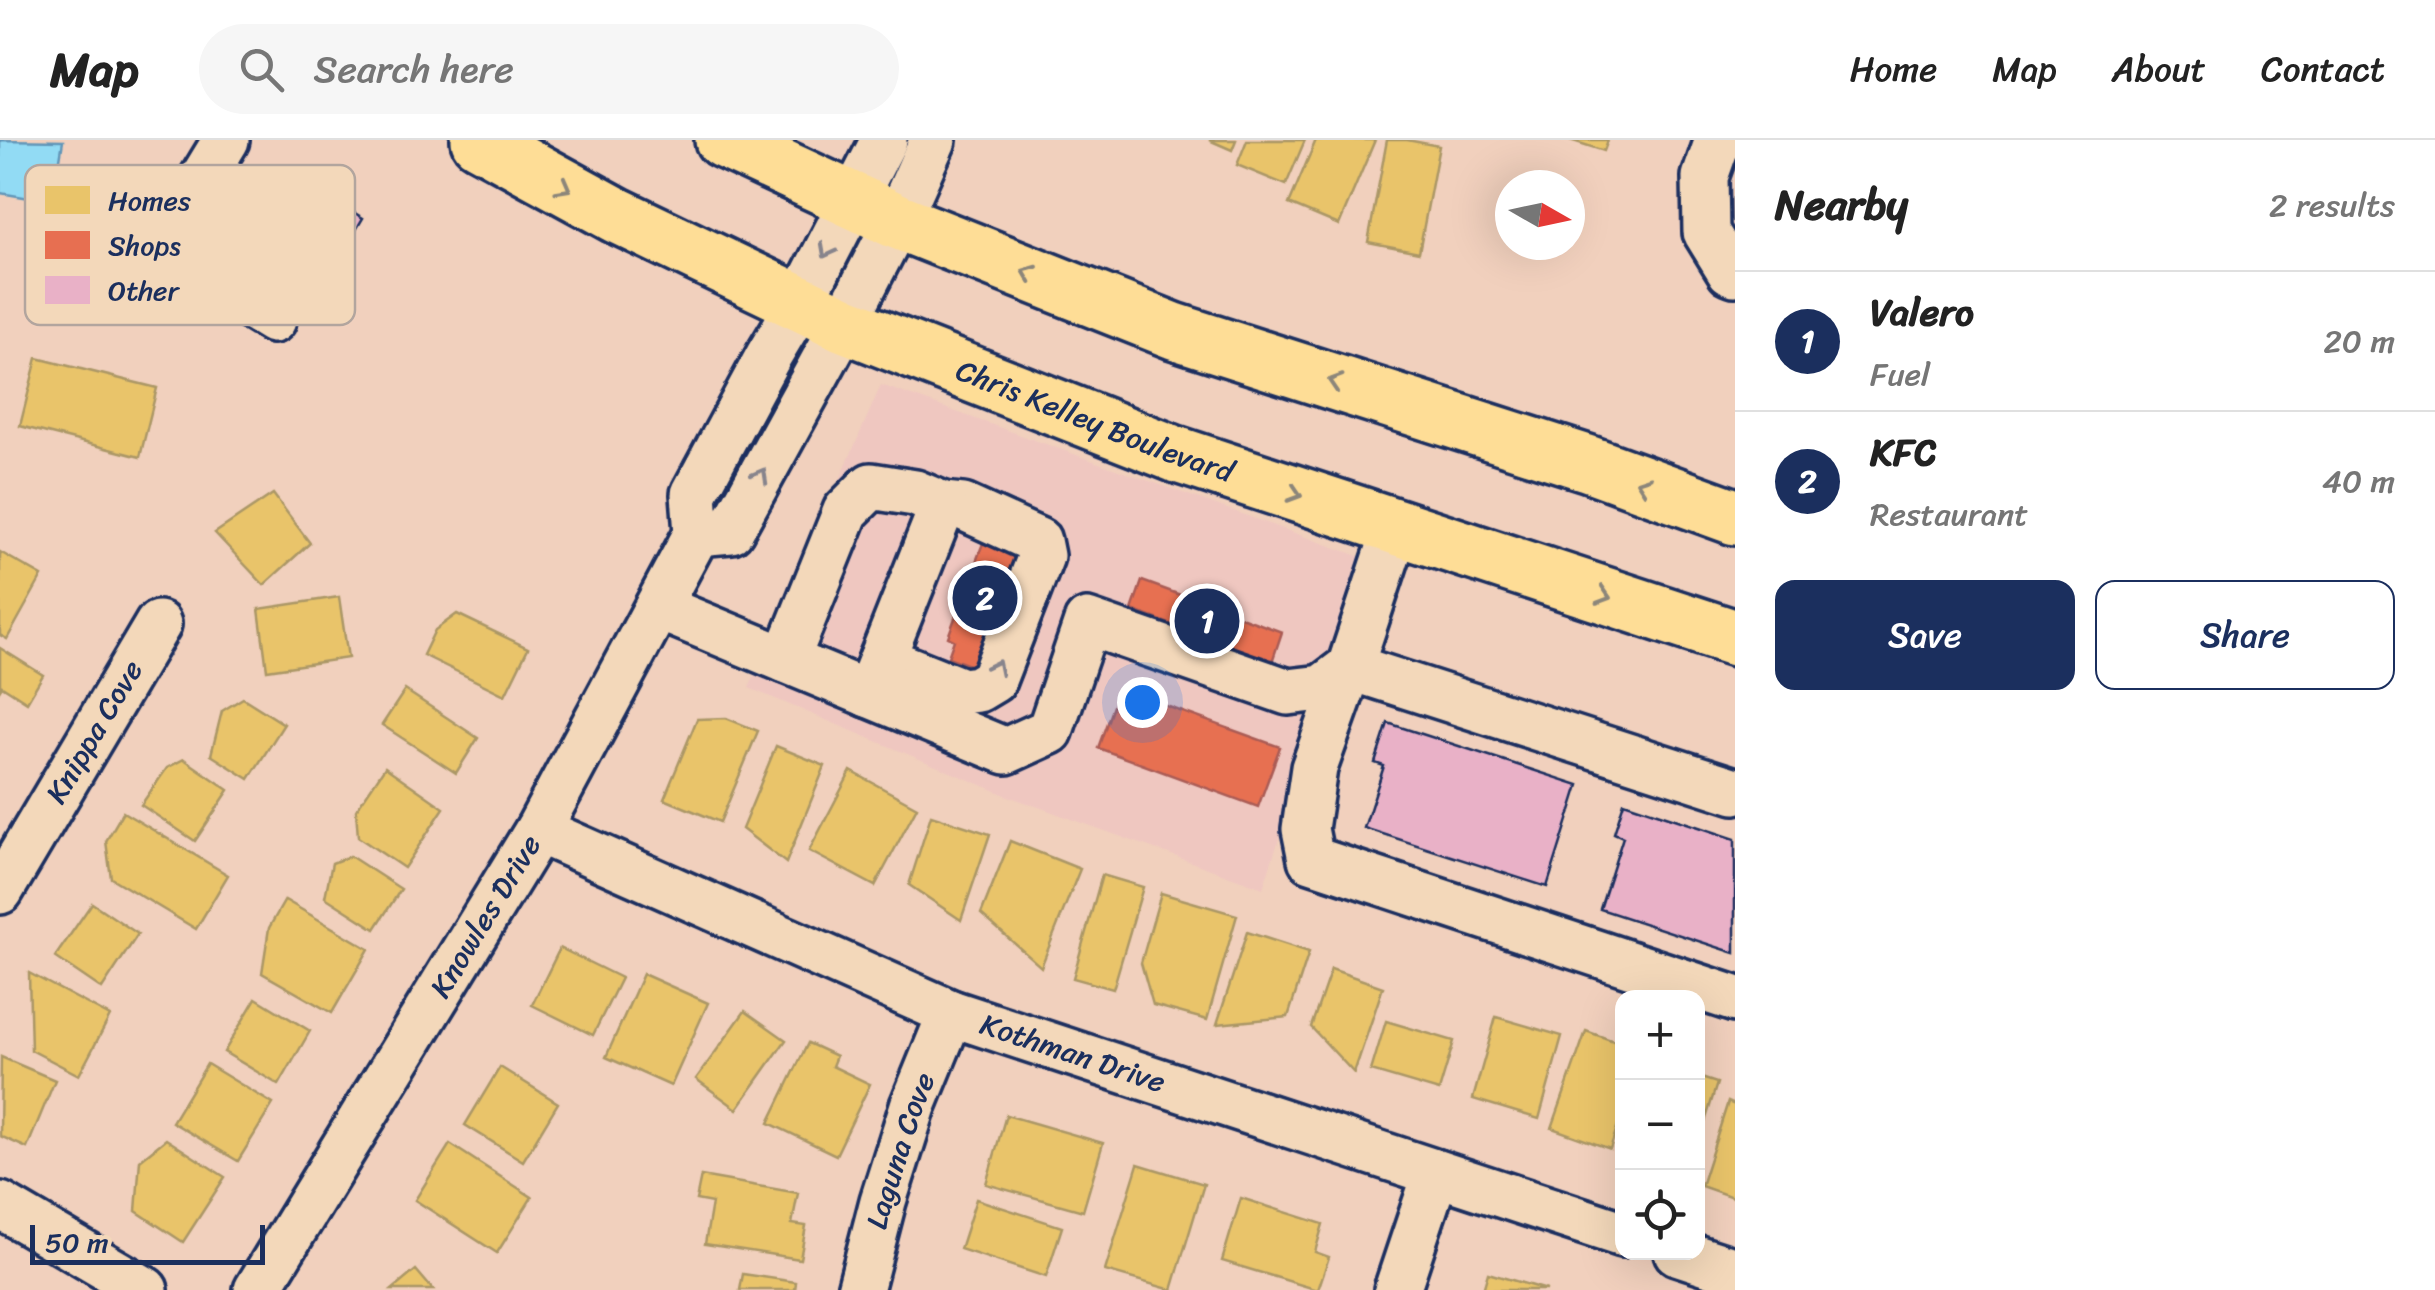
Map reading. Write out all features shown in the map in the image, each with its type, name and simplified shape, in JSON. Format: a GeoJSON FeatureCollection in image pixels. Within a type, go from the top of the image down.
{"type":"FeatureCollection","features":[{"type":"Feature","properties":{"kind":"main road","name":"Chris Kelley Boulevard"},"geometry":{"type":"LineString","coordinates":[[479,140],[616,216],[822,313],[1175,454],[1735,638]]}},
{"type":"Feature","properties":{"kind":"main road"},"geometry":{"type":"LineString","coordinates":[[723,140],[875,210],[1174,331],[1587,463],[1735,517]]}},
{"type":"Feature","properties":{"kind":"street"},"geometry":{"type":"LineString","coordinates":[[211,165],[226,140]]}},
{"type":"Feature","properties":{"kind":"street","name":"Knowles Drive"},"geometry":{"type":"LineString","coordinates":[[875,210],[884,140]]}},
{"type":"Feature","properties":{"kind":"street","name":"Knowles Drive"},"geometry":{"type":"LineString","coordinates":[[256,1290],[538,830],[696,533],[694,494],[768,355],[822,313],[875,210],[933,140]]}},
{"type":"Feature","properties":{"kind":"street"},"geometry":{"type":"LineString","coordinates":[[1718,140],[1706,177],[1706,232],[1735,273]]}},
{"type":"Feature","properties":{"kind":"street"},"geometry":{"type":"LineString","coordinates":[[658,607],[786,660],[962,691],[978,689],[993,680],[1041,556],[1038,541],[963,508],[915,493],[871,486],[846,511],[786,660]]}},
{"type":"Feature","properties":{"kind":"street"},"geometry":{"type":"LineString","coordinates":[[875,676],[942,504]]}},
{"type":"Feature","properties":{"kind":"street"},"geometry":{"type":"LineString","coordinates":[[1396,528],[1314,768],[1304,830],[1311,859],[1735,1000]]}},
{"type":"Feature","properties":{"kind":"street"},"geometry":{"type":"LineString","coordinates":[[875,676],[1006,751],[1050,731],[1087,622],[1288,692],[1322,688],[1350,667]]}},
{"type":"Feature","properties":{"kind":"street","name":"Knippa Cove"},"geometry":{"type":"LineString","coordinates":[[0,891],[158,624]]}},
{"type":"Feature","properties":{"kind":"street"},"geometry":{"type":"LineString","coordinates":[[1350,667],[1735,790]]}},
{"type":"Feature","properties":{"kind":"street","name":"Kothman Drive"},"geometry":{"type":"LineString","coordinates":[[538,830],[951,1013],[1615,1232]]}},
{"type":"Feature","properties":{"kind":"street","name":"Laguna Cove"},"geometry":{"type":"LineString","coordinates":[[860,1290],[913,1106],[951,1013]]}},
{"type":"Feature","properties":{"kind":"street"},"geometry":{"type":"LineString","coordinates":[[1398,1290],[1436,1173]]}},
{"type":"Feature","properties":{"kind":"street"},"geometry":{"type":"LineString","coordinates":[[0,1205],[145,1290]]}},
{"type":"Feature","properties":{"kind":"street"},"geometry":{"type":"LineString","coordinates":[[1701,1260],[1735,1272]]}},
{"type":"Feature","properties":{"kind":"shaded area"},"geometry":{"type":"Polygon","coordinates":[[[881,385],[1370,560],[1263,888],[1008,796],[749,688],[881,385]]]}},
{"type":"Feature","properties":{"kind":"water"},"geometry":{"type":"Polygon","coordinates":[[[0,140],[63,141],[59,165],[25,165],[25,197],[0,193],[0,140]]]}},
{"type":"Feature","properties":{"kind":"building: Homes"},"geometry":{"type":"Polygon","coordinates":[[[1209,140],[1236,140],[1232,150],[1209,140]]]}},
{"type":"Feature","properties":{"kind":"building: Homes"},"geometry":{"type":"Polygon","coordinates":[[[1247,140],[1305,140],[1286,185],[1237,165],[1247,140]]]}},
{"type":"Feature","properties":{"kind":"building: Homes"},"geometry":{"type":"Polygon","coordinates":[[[1316,140],[1375,140],[1339,225],[1289,204],[1316,140]]]}},
{"type":"Feature","properties":{"kind":"building: Homes"},"geometry":{"type":"Polygon","coordinates":[[[1387,140],[1439,146],[1419,252],[1368,242],[1387,140]]]}},
{"type":"Feature","properties":{"kind":"building: Homes"},"geometry":{"type":"Polygon","coordinates":[[[1570,140],[1608,140],[1604,151],[1570,140]]]}},
{"type":"Feature","properties":{"kind":"building: Homes"},"geometry":{"type":"Polygon","coordinates":[[[37,358],[157,388],[140,457],[20,426],[37,358]]]}},
{"type":"Feature","properties":{"kind":"building: Homes"},"geometry":{"type":"Polygon","coordinates":[[[273,494],[310,543],[264,585],[215,533],[273,494]]]}},
{"type":"Feature","properties":{"kind":"building: Homes"},"geometry":{"type":"Polygon","coordinates":[[[0,552],[42,576],[7,639],[0,635],[0,552]]]}},
{"type":"Feature","properties":{"kind":"building: Homes"},"geometry":{"type":"Polygon","coordinates":[[[339,597],[348,658],[267,670],[259,609],[339,597]]]}},
{"type":"Feature","properties":{"kind":"building: Homes"},"geometry":{"type":"Polygon","coordinates":[[[457,614],[528,648],[505,695],[423,655],[435,630],[457,614]]]}},
{"type":"Feature","properties":{"kind":"building: Homes"},"geometry":{"type":"Polygon","coordinates":[[[0,648],[43,675],[27,702],[2,686],[0,689],[0,648]]]}},
{"type":"Feature","properties":{"kind":"building: Homes"},"geometry":{"type":"Polygon","coordinates":[[[405,690],[478,738],[456,773],[382,725],[405,690]]]}},
{"type":"Feature","properties":{"kind":"building: Homes"},"geometry":{"type":"Polygon","coordinates":[[[243,698],[284,724],[249,779],[211,755],[222,711],[243,698]]]}},
{"type":"Feature","properties":{"kind":"building: Homes"},"geometry":{"type":"Polygon","coordinates":[[[726,718],[758,731],[720,822],[664,799],[697,719],[726,718]]]}},
{"type":"Feature","properties":{"kind":"building: Homes"},"geometry":{"type":"Polygon","coordinates":[[[776,746],[825,766],[786,863],[742,829],[776,746]]]}},
{"type":"Feature","properties":{"kind":"building: Homes"},"geometry":{"type":"Polygon","coordinates":[[[184,759],[229,790],[195,841],[141,805],[167,768],[184,759]]]}},
{"type":"Feature","properties":{"kind":"building: Homes"},"geometry":{"type":"Polygon","coordinates":[[[385,767],[444,808],[404,868],[358,837],[356,810],[385,767]]]}},
{"type":"Feature","properties":{"kind":"building: Homes"},"geometry":{"type":"Polygon","coordinates":[[[851,771],[917,807],[875,886],[809,851],[851,771]]]}},
{"type":"Feature","properties":{"kind":"building: Homes"},"geometry":{"type":"Polygon","coordinates":[[[123,812],[228,875],[196,929],[111,878],[106,841],[123,812]]]}},
{"type":"Feature","properties":{"kind":"building: Homes"},"geometry":{"type":"Polygon","coordinates":[[[931,815],[990,834],[961,920],[909,885],[931,815]]]}},
{"type":"Feature","properties":{"kind":"building: Homes"},"geometry":{"type":"Polygon","coordinates":[[[1010,841],[1080,869],[1041,967],[981,914],[1010,841]]]}},
{"type":"Feature","properties":{"kind":"building: Homes"},"geometry":{"type":"Polygon","coordinates":[[[350,856],[401,889],[375,929],[325,897],[332,863],[350,856]]]}},
{"type":"Feature","properties":{"kind":"building: Homes"},"geometry":{"type":"Polygon","coordinates":[[[1102,875],[1143,887],[1113,989],[1073,978],[1102,875]]]}},
{"type":"Feature","properties":{"kind":"building: Homes"},"geometry":{"type":"Polygon","coordinates":[[[1161,893],[1237,915],[1207,1020],[1153,1005],[1141,963],[1161,893]]]}},
{"type":"Feature","properties":{"kind":"building: Homes"},"geometry":{"type":"Polygon","coordinates":[[[285,900],[369,949],[332,1013],[262,973],[269,928],[285,900]]]}},
{"type":"Feature","properties":{"kind":"building: Homes"},"geometry":{"type":"Polygon","coordinates":[[[92,903],[138,934],[102,989],[55,957],[92,903]]]}},
{"type":"Feature","properties":{"kind":"building: Homes"},"geometry":{"type":"Polygon","coordinates":[[[1247,932],[1309,952],[1288,1017],[1217,1024],[1247,932]]]}},
{"type":"Feature","properties":{"kind":"building: Homes"},"geometry":{"type":"Polygon","coordinates":[[[560,948],[621,978],[593,1035],[532,1005],[560,948]]]}},
{"type":"Feature","properties":{"kind":"building: Homes"},"geometry":{"type":"Polygon","coordinates":[[[1331,969],[1383,987],[1354,1073],[1311,1027],[1331,969]]]}},
{"type":"Feature","properties":{"kind":"building: Homes"},"geometry":{"type":"Polygon","coordinates":[[[29,973],[110,1016],[79,1075],[31,1050],[29,973]]]}},
{"type":"Feature","properties":{"kind":"building: Homes"},"geometry":{"type":"Polygon","coordinates":[[[643,974],[708,1003],[671,1086],[606,1057],[643,974]]]}},
{"type":"Feature","properties":{"kind":"building: Homes"},"geometry":{"type":"Polygon","coordinates":[[[256,998],[310,1031],[279,1085],[224,1052],[256,998]]]}},
{"type":"Feature","properties":{"kind":"building: Homes"},"geometry":{"type":"Polygon","coordinates":[[[745,1011],[786,1040],[737,1109],[696,1079],[745,1011]]]}},
{"type":"Feature","properties":{"kind":"building: Homes"},"geometry":{"type":"Polygon","coordinates":[[[1496,1017],[1562,1036],[1539,1119],[1473,1099],[1496,1017]]]}},
{"type":"Feature","properties":{"kind":"building: Homes"},"geometry":{"type":"Polygon","coordinates":[[[1386,1021],[1454,1041],[1439,1091],[1371,1071],[1386,1021]]]}},
{"type":"Feature","properties":{"kind":"building: Homes"},"geometry":{"type":"Polygon","coordinates":[[[1586,1031],[1615,1041],[1615,1134],[1610,1149],[1552,1128],[1586,1031]]]}},
{"type":"Feature","properties":{"kind":"building: Homes"},"geometry":{"type":"Polygon","coordinates":[[[808,1043],[836,1056],[832,1066],[870,1084],[836,1155],[769,1123],[808,1043]]]}},
{"type":"Feature","properties":{"kind":"building: Homes"},"geometry":{"type":"Polygon","coordinates":[[[1,1057],[55,1080],[27,1148],[0,1136],[1,1057]]]}},
{"type":"Feature","properties":{"kind":"building: Homes"},"geometry":{"type":"Polygon","coordinates":[[[207,1064],[273,1104],[238,1161],[172,1122],[207,1064]]]}},
{"type":"Feature","properties":{"kind":"building: Homes"},"geometry":{"type":"Polygon","coordinates":[[[500,1067],[558,1103],[523,1161],[465,1125],[500,1067]]]}},
{"type":"Feature","properties":{"kind":"building: Homes"},"geometry":{"type":"Polygon","coordinates":[[[1705,1079],[1717,1083],[1705,1122],[1705,1079]]]}},
{"type":"Feature","properties":{"kind":"building: Homes"},"geometry":{"type":"Polygon","coordinates":[[[1728,1102],[1735,1105],[1735,1198],[1705,1187],[1705,1174],[1728,1102]]]}},
{"type":"Feature","properties":{"kind":"building: Homes"},"geometry":{"type":"Polygon","coordinates":[[[1006,1115],[1103,1143],[1083,1211],[986,1184],[1006,1115]]]}},
{"type":"Feature","properties":{"kind":"building: Homes"},"geometry":{"type":"Polygon","coordinates":[[[166,1139],[225,1177],[183,1242],[136,1211],[140,1160],[166,1139]]]}},
{"type":"Feature","properties":{"kind":"building: Homes"},"geometry":{"type":"Polygon","coordinates":[[[450,1144],[532,1197],[497,1253],[415,1200],[450,1144]]]}},
{"type":"Feature","properties":{"kind":"building: Homes"},"geometry":{"type":"Polygon","coordinates":[[[1138,1164],[1204,1184],[1172,1290],[1105,1271],[1138,1164]]]}},
{"type":"Feature","properties":{"kind":"building: Homes"},"geometry":{"type":"Polygon","coordinates":[[[701,1176],[798,1193],[792,1224],[806,1226],[800,1259],[705,1244],[712,1203],[696,1200],[701,1176]]]}},
{"type":"Feature","properties":{"kind":"building: Homes"},"geometry":{"type":"Polygon","coordinates":[[[1241,1198],[1323,1224],[1315,1252],[1329,1257],[1318,1290],[1222,1261],[1241,1198]]]}},
{"type":"Feature","properties":{"kind":"building: Homes"},"geometry":{"type":"Polygon","coordinates":[[[976,1199],[1062,1227],[1046,1277],[960,1249],[976,1199]]]}},
{"type":"Feature","properties":{"kind":"building: Homes"},"geometry":{"type":"Polygon","coordinates":[[[416,1270],[433,1290],[392,1290],[416,1270]]]}},
{"type":"Feature","properties":{"kind":"building: Homes"},"geometry":{"type":"Polygon","coordinates":[[[1488,1273],[1546,1290],[1483,1290],[1488,1273]]]}},
{"type":"Feature","properties":{"kind":"building: Homes"},"geometry":{"type":"Polygon","coordinates":[[[743,1274],[796,1282],[795,1290],[740,1290],[743,1274]]]}},
{"type":"Feature","properties":{"kind":"building: Shops"},"geometry":{"type":"Polygon","coordinates":[[[983,543],[1022,558],[980,669],[948,657],[954,640],[948,637],[983,543]]]}},
{"type":"Feature","properties":{"kind":"building: Shops"},"geometry":{"type":"Polygon","coordinates":[[[1142,581],[1282,632],[1272,662],[1132,610],[1142,581]]]}},
{"type":"Feature","properties":{"kind":"building: Shops"},"geometry":{"type":"Polygon","coordinates":[[[1119,689],[1280,747],[1258,807],[1098,748],[1119,689]]]}},
{"type":"Feature","properties":{"kind":"building: Other"},"geometry":{"type":"Polygon","coordinates":[[[355,213],[363,218],[355,232],[355,213]]]}},
{"type":"Feature","properties":{"kind":"building: Other"},"geometry":{"type":"Polygon","coordinates":[[[1388,723],[1579,785],[1547,887],[1364,828],[1384,766],[1375,763],[1388,723]]]}},
{"type":"Feature","properties":{"kind":"building: Other"},"geometry":{"type":"Polygon","coordinates":[[[1624,802],[1735,839],[1735,953],[1600,909],[1623,837],[1614,833],[1624,802]]]}},
{"type":"Feature","properties":{"kind":"place","name":"KFC"},"geometry":{"type":"Point","coordinates":[985,598]}},
{"type":"Feature","properties":{"kind":"place","name":"Valero"},"geometry":{"type":"Point","coordinates":[1207,621]}}]}
